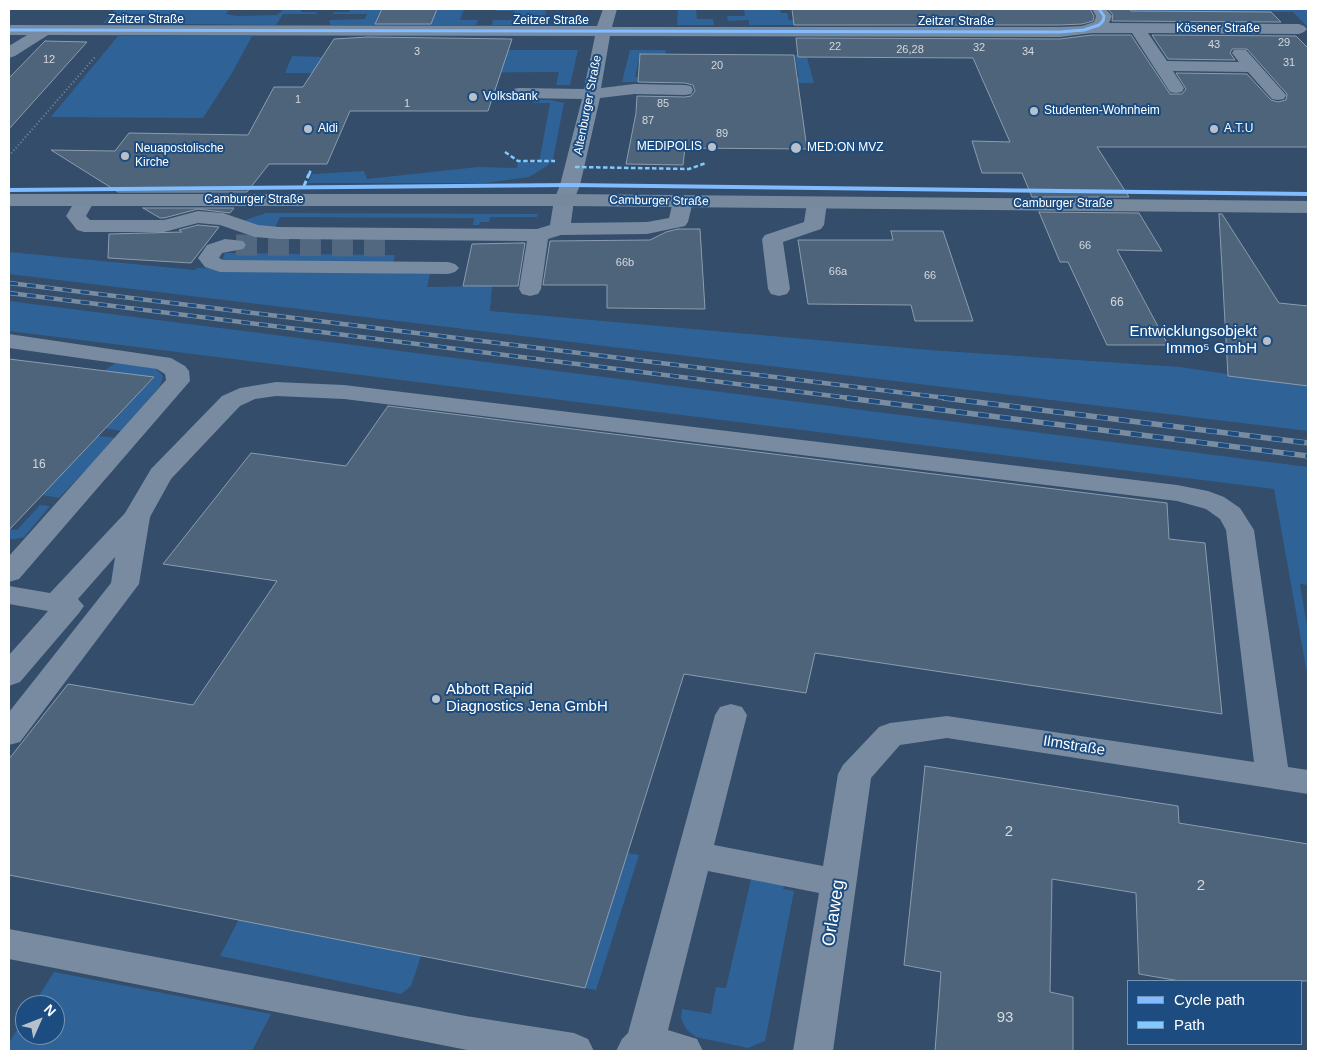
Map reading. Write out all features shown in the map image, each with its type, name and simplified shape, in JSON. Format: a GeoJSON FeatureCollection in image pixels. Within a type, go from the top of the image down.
{"type":"FeatureCollection","features":[{"type":"Feature","properties":{"kind":"main road"},"geometry":{"type":"LineString","coordinates":[[9,200],[85,200]]}},
{"type":"Feature","properties":{"kind":"main road","name":"Camburger Straße"},"geometry":{"type":"LineString","coordinates":[[204,209],[564,200],[1308,207]]}},
{"type":"Feature","properties":{"kind":"street","name":"Altenburger Straße"},"geometry":{"type":"LineString","coordinates":[[560,229],[564,200],[587,121],[602,32],[610,9]]}},
{"type":"Feature","properties":{"kind":"street"},"geometry":{"type":"LineString","coordinates":[[1092,28],[1104,21],[1104,16],[1099,9]]}},
{"type":"Feature","properties":{"kind":"street"},"geometry":{"type":"LineString","coordinates":[[9,28],[22,15]]}},
{"type":"Feature","properties":{"kind":"street","name":"Zeitzer Straße"},"geometry":{"type":"LineString","coordinates":[[9,28],[44,30],[602,32],[851,24],[1060,32],[1092,28]]}},
{"type":"Feature","properties":{"kind":"street","name":"Kösener Straße"},"geometry":{"type":"LineString","coordinates":[[1092,28],[1299,29]]}},
{"type":"Feature","properties":{"kind":"street"},"geometry":{"type":"LineString","coordinates":[[1137,28],[1176,88]]}},
{"type":"Feature","properties":{"kind":"street"},"geometry":{"type":"LineString","coordinates":[[9,53],[44,30]]}},
{"type":"Feature","properties":{"kind":"street","name":"Kösener Straße"},"geometry":{"type":"LineString","coordinates":[[1233,45],[1278,95]]}},
{"type":"Feature","properties":{"kind":"street"},"geometry":{"type":"LineString","coordinates":[[1162,66],[1252,67]]}},
{"type":"Feature","properties":{"kind":"street"},"geometry":{"type":"LineString","coordinates":[[519,93],[591,94],[634,89],[685,90]]}},
{"type":"Feature","properties":{"kind":"street"},"geometry":{"type":"LineString","coordinates":[[85,200],[76,216],[84,226],[164,226],[204,209],[223,219],[255,231],[456,240]]}},
{"type":"Feature","properties":{"kind":"street"},"geometry":{"type":"LineString","coordinates":[[388,246],[538,235],[560,229],[647,228],[678,222],[683,201]]}},
{"type":"Feature","properties":{"kind":"street"},"geometry":{"type":"LineString","coordinates":[[779,289],[772,240],[814,225],[817,203]]}},
{"type":"Feature","properties":{"kind":"street"},"geometry":{"type":"LineString","coordinates":[[530,289],[538,235]]}},
{"type":"Feature","properties":{"kind":"street"},"geometry":{"type":"LineString","coordinates":[[236,245],[225,245],[214,249],[208,258],[212,263],[220,266],[446,275],[456,240]]}},
{"type":"Feature","properties":{"kind":"street"},"geometry":{"type":"LineString","coordinates":[[9,341],[163,363],[177,371],[178,381],[9,573]]}},
{"type":"Feature","properties":{"kind":"street"},"geometry":{"type":"LineString","coordinates":[[9,675],[63,605],[136,517],[160,475],[231,401],[249,393],[276,389],[344,392],[1199,497],[1223,509],[1240,530],[1273,776]]}},
{"type":"Feature","properties":{"kind":"street"},"geometry":{"type":"LineString","coordinates":[[9,734],[125,584],[136,517]]}},
{"type":"Feature","properties":{"kind":"street"},"geometry":{"type":"LineString","coordinates":[[9,596],[63,605]]}},
{"type":"Feature","properties":{"kind":"street"},"geometry":{"type":"LineString","coordinates":[[683,1051],[641,1047],[695,855],[731,715]]}},
{"type":"Feature","properties":{"kind":"street","name":"Ilmstraße"},"geometry":{"type":"LineString","coordinates":[[856,774],[890,735],[947,727],[1308,782]]}},
{"type":"Feature","properties":{"kind":"street","name":"Orlaweg"},"geometry":{"type":"LineString","coordinates":[[813,1051],[856,774]]}},
{"type":"Feature","properties":{"kind":"street"},"geometry":{"type":"LineString","coordinates":[[695,855],[839,883]]}},
{"type":"Feature","properties":{"kind":"street"},"geometry":{"type":"LineString","coordinates":[[9,944],[574,1051]]}},
{"type":"Feature","properties":{"kind":"path"},"geometry":{"type":"LineString","coordinates":[[9,156],[119,30]]}},
{"type":"Feature","properties":{"kind":"shaded area"},"geometry":{"type":"Polygon","coordinates":[[[116,9],[229,9],[226,14],[238,16],[277,15],[284,9],[302,9],[301,12],[317,12],[316,14],[283,14],[276,25],[103,23],[116,9]]]}},
{"type":"Feature","properties":{"kind":"shaded area"},"geometry":{"type":"Polygon","coordinates":[[[351,9],[382,9],[379,15],[436,12],[437,9],[464,9],[460,20],[478,20],[476,25],[331,25],[330,20],[365,19],[367,14],[333,14],[334,12],[349,12],[351,9]]]}},
{"type":"Feature","properties":{"kind":"shaded area"},"geometry":{"type":"Polygon","coordinates":[[[497,9],[546,9],[544,25],[492,25],[493,20],[513,20],[515,11],[496,11],[497,9]]]}},
{"type":"Feature","properties":{"kind":"shaded area"},"geometry":{"type":"Polygon","coordinates":[[[678,9],[696,9],[697,19],[713,19],[714,25],[677,25],[678,9]]]}},
{"type":"Feature","properties":{"kind":"shaded area"},"geometry":{"type":"Polygon","coordinates":[[[744,9],[780,9],[781,13],[787,13],[789,20],[822,20],[824,25],[749,25],[749,20],[728,21],[727,16],[745,16],[744,9]]]}},
{"type":"Feature","properties":{"kind":"shaded area"},"geometry":{"type":"Polygon","coordinates":[[[1130,9],[1308,9],[1308,27],[1293,12],[1131,11],[1130,9]]]}},
{"type":"Feature","properties":{"kind":"shaded area"},"geometry":{"type":"Polygon","coordinates":[[[118,36],[252,36],[232,73],[203,118],[51,117],[118,36]]]}},
{"type":"Feature","properties":{"kind":"shaded area"},"geometry":{"type":"Polygon","coordinates":[[[508,50],[578,50],[570,85],[556,85],[559,72],[416,73],[503,64],[508,50]]]}},
{"type":"Feature","properties":{"kind":"shaded area"},"geometry":{"type":"Polygon","coordinates":[[[630,50],[666,50],[665,54],[640,54],[635,77],[799,78],[795,55],[806,54],[814,83],[622,82],[630,50]]]}},
{"type":"Feature","properties":{"kind":"shaded area"},"geometry":{"type":"Polygon","coordinates":[[[292,56],[323,57],[401,73],[285,73],[292,56]]]}},
{"type":"Feature","properties":{"kind":"shaded area"},"geometry":{"type":"Polygon","coordinates":[[[534,100],[550,100],[564,103],[553,159],[547,166],[529,177],[485,183],[308,183],[312,174],[364,171],[367,179],[478,167],[517,168],[518,162],[539,163],[550,103],[533,103],[534,100]]]}},
{"type":"Feature","properties":{"kind":"shaded area"},"geometry":{"type":"Polygon","coordinates":[[[266,213],[538,214],[537,217],[490,217],[489,222],[480,222],[479,225],[473,225],[474,218],[280,217],[274,230],[243,223],[245,220],[266,213]]]}},
{"type":"Feature","properties":{"kind":"shaded area"},"geometry":{"type":"Polygon","coordinates":[[[9,252],[195,270],[197,268],[430,274],[427,287],[492,286],[490,311],[929,350],[1180,367],[1308,386],[1308,431],[9,274],[9,252]]]}},
{"type":"Feature","properties":{"kind":"shaded area"},"geometry":{"type":"Polygon","coordinates":[[[225,253],[395,255],[393,263],[221,262],[225,253]]]}},
{"type":"Feature","properties":{"kind":"shaded area"},"geometry":{"type":"Polygon","coordinates":[[[9,301],[1308,467],[1308,585],[1300,584],[1308,632],[1308,679],[1274,489],[9,331],[9,301]]]}},
{"type":"Feature","properties":{"kind":"shaded area"},"geometry":{"type":"Polygon","coordinates":[[[115,363],[155,368],[163,376],[160,386],[121,431],[105,428],[154,378],[104,371],[115,363]]]}},
{"type":"Feature","properties":{"kind":"shaded area"},"geometry":{"type":"Polygon","coordinates":[[[98,436],[116,438],[59,498],[42,495],[98,436]]]}},
{"type":"Feature","properties":{"kind":"shaded area"},"geometry":{"type":"Polygon","coordinates":[[[40,505],[50,506],[24,537],[9,539],[9,529],[17,530],[40,505]]]}},
{"type":"Feature","properties":{"kind":"shaded area"},"geometry":{"type":"Polygon","coordinates":[[[627,853],[639,855],[596,990],[585,988],[627,853]]]}},
{"type":"Feature","properties":{"kind":"shaded area"},"geometry":{"type":"Polygon","coordinates":[[[752,875],[785,882],[783,889],[794,891],[765,1041],[748,1048],[696,1037],[686,1029],[681,1018],[682,1009],[711,1014],[716,987],[726,988],[752,875]]]}},
{"type":"Feature","properties":{"kind":"shaded area"},"geometry":{"type":"Polygon","coordinates":[[[239,919],[421,956],[411,986],[401,994],[220,956],[239,919]]]}},
{"type":"Feature","properties":{"kind":"shaded area"},"geometry":{"type":"Polygon","coordinates":[[[54,972],[271,1014],[252,1051],[9,1051],[9,1043],[15,1033],[15,1045],[65,1045],[65,995],[39,995],[54,972]]]}},
{"type":"Feature","properties":{"kind":"building"},"geometry":{"type":"Polygon","coordinates":[[[382,9],[437,9],[431,24],[375,24],[382,9]]]}},
{"type":"Feature","properties":{"kind":"building"},"geometry":{"type":"Polygon","coordinates":[[[792,9],[1090,9],[1094,16],[1093,21],[1082,24],[1060,25],[794,25],[792,9]]]}},
{"type":"Feature","properties":{"kind":"building"},"geometry":{"type":"Polygon","coordinates":[[[1108,9],[1130,9],[1131,11],[1271,12],[1281,22],[1112,21],[1113,15],[1108,9]]]}},
{"type":"Feature","properties":{"kind":"building"},"geometry":{"type":"Polygon","coordinates":[[[1092,35],[1131,35],[1170,94],[1182,94],[1186,89],[1176,73],[1247,74],[1271,100],[1278,102],[1286,100],[1287,94],[1247,49],[1232,49],[1230,53],[1235,60],[1168,59],[1152,35],[1296,36],[1308,48],[1308,147],[1097,147],[1129,197],[1032,197],[1022,173],[982,173],[972,141],[1010,142],[973,58],[798,57],[796,38],[1060,39],[1092,35]]]}},
{"type":"Feature","properties":{"kind":"building"},"geometry":{"type":"Polygon","coordinates":[[[368,37],[512,39],[488,111],[350,111],[327,164],[269,164],[247,192],[118,192],[51,150],[115,151],[129,133],[248,135],[274,87],[303,87],[334,39],[368,37]]]}},
{"type":"Feature","properties":{"kind":"building"},"geometry":{"type":"Polygon","coordinates":[[[45,41],[87,42],[9,129],[9,78],[45,41]]]}},
{"type":"Feature","properties":{"kind":"building"},"geometry":{"type":"Polygon","coordinates":[[[640,54],[794,55],[807,149],[685,148],[683,165],[626,164],[636,113],[637,96],[685,97],[691,96],[695,91],[693,85],[685,83],[638,82],[640,54]]]}},
{"type":"Feature","properties":{"kind":"building"},"geometry":{"type":"Polygon","coordinates":[[[143,208],[234,208],[230,213],[198,209],[160,218],[143,208]]]}},
{"type":"Feature","properties":{"kind":"building"},"geometry":{"type":"Polygon","coordinates":[[[1039,212],[1139,213],[1162,251],[1117,250],[1168,345],[1107,345],[1068,262],[1060,262],[1039,212]]]}},
{"type":"Feature","properties":{"kind":"building","name":"Entwicklungsobjekt Immo⁵ GmbH"},"geometry":{"type":"Polygon","coordinates":[[[1219,214],[1222,214],[1279,303],[1308,306],[1308,386],[1228,376],[1219,214]]]}},
{"type":"Feature","properties":{"kind":"building"},"geometry":{"type":"Polygon","coordinates":[[[198,225],[219,227],[191,263],[108,258],[109,234],[182,232],[179,230],[198,225]]]}},
{"type":"Feature","properties":{"kind":"building"},"geometry":{"type":"Polygon","coordinates":[[[678,229],[700,229],[705,309],[607,308],[607,285],[543,285],[550,241],[650,240],[666,232],[678,229]]]}},
{"type":"Feature","properties":{"kind":"building"},"geometry":{"type":"Polygon","coordinates":[[[891,231],[943,231],[973,321],[915,321],[911,305],[808,304],[798,240],[893,240],[891,231]]]}},
{"type":"Feature","properties":{"kind":"building"},"geometry":{"type":"Polygon","coordinates":[[[525,243],[518,286],[463,286],[472,244],[525,243]]]}},
{"type":"Feature","properties":{"kind":"building"},"geometry":{"type":"Polygon","coordinates":[[[9,359],[154,377],[9,530],[9,359]]]}},
{"type":"Feature","properties":{"kind":"building","name":"Abbott Rapid Diagnostics Jena GmbH"},"geometry":{"type":"Polygon","coordinates":[[[388,406],[1167,503],[1169,539],[1205,543],[1222,714],[815,653],[806,693],[684,674],[585,988],[9,875],[9,759],[68,684],[193,705],[277,581],[163,564],[251,453],[346,466],[388,406]]]}},
{"type":"Feature","properties":{"kind":"building"},"geometry":{"type":"Polygon","coordinates":[[[925,766],[1178,806],[1179,823],[1308,844],[1308,981],[1174,980],[1139,974],[1136,893],[1052,879],[1050,992],[1073,997],[1073,1051],[935,1051],[941,972],[904,965],[925,766]]]}},
{"type":"Feature","properties":{"kind":"tunnel"},"geometry":{"type":"LineString","coordinates":[[236,245],[389,246]]}},
{"type":"Feature","properties":{"kind":"railway"},"geometry":{"type":"LineString","coordinates":[[9,283],[954,399]]}},
{"type":"Feature","properties":{"kind":"railway"},"geometry":{"type":"LineString","coordinates":[[9,293],[857,399]]}},
{"type":"Feature","properties":{"kind":"railway"},"geometry":{"type":"LineString","coordinates":[[847,398],[1308,456]]}},
{"type":"Feature","properties":{"kind":"railway"},"geometry":{"type":"LineString","coordinates":[[944,398],[1308,443]]}},
{"type":"Feature","properties":{"kind":"marked path"},"geometry":{"type":"LineString","coordinates":[[505,152],[518,161],[555,161]]}},
{"type":"Feature","properties":{"kind":"marked path"},"geometry":{"type":"LineString","coordinates":[[575,167],[689,169],[706,163]]}},
{"type":"Feature","properties":{"kind":"marked path"},"geometry":{"type":"LineString","coordinates":[[304,186],[311,169]]}},
{"type":"Feature","properties":{"kind":"cycle path"},"geometry":{"type":"LineString","coordinates":[[9,30],[1060,32],[1084,30],[1099,25],[1103,21],[1104,16],[1099,9]]}},
{"type":"Feature","properties":{"kind":"cycle path"},"geometry":{"type":"LineString","coordinates":[[9,190],[570,185],[1308,194]]}},
{"type":"Feature","properties":{"kind":"place","name":"Volksbank"},"geometry":{"type":"Point","coordinates":[473,97]}},
{"type":"Feature","properties":{"kind":"place","name":"Studenten-Wohnheim"},"geometry":{"type":"Point","coordinates":[1034,111]}},
{"type":"Feature","properties":{"kind":"place","name":"Aldi"},"geometry":{"type":"Point","coordinates":[308,129]}},
{"type":"Feature","properties":{"kind":"place","name":"A.T.U"},"geometry":{"type":"Point","coordinates":[1214,129]}},
{"type":"Feature","properties":{"kind":"place","name":"MEDIPOLIS"},"geometry":{"type":"Point","coordinates":[712,147]}},
{"type":"Feature","properties":{"kind":"place","name":"MED:ON MVZ"},"geometry":{"type":"Point","coordinates":[796,148]}},
{"type":"Feature","properties":{"kind":"place","name":"Neuapostolische Kirche"},"geometry":{"type":"Point","coordinates":[125,156]}},
{"type":"Feature","properties":{"kind":"place","name":"Entwicklungsobjekt Immo⁵ GmbH"},"geometry":{"type":"Point","coordinates":[1267,341]}},
{"type":"Feature","properties":{"kind":"place","name":"Abbott Rapid Diagnostics Jena GmbH"},"geometry":{"type":"Point","coordinates":[436,699]}}]}
